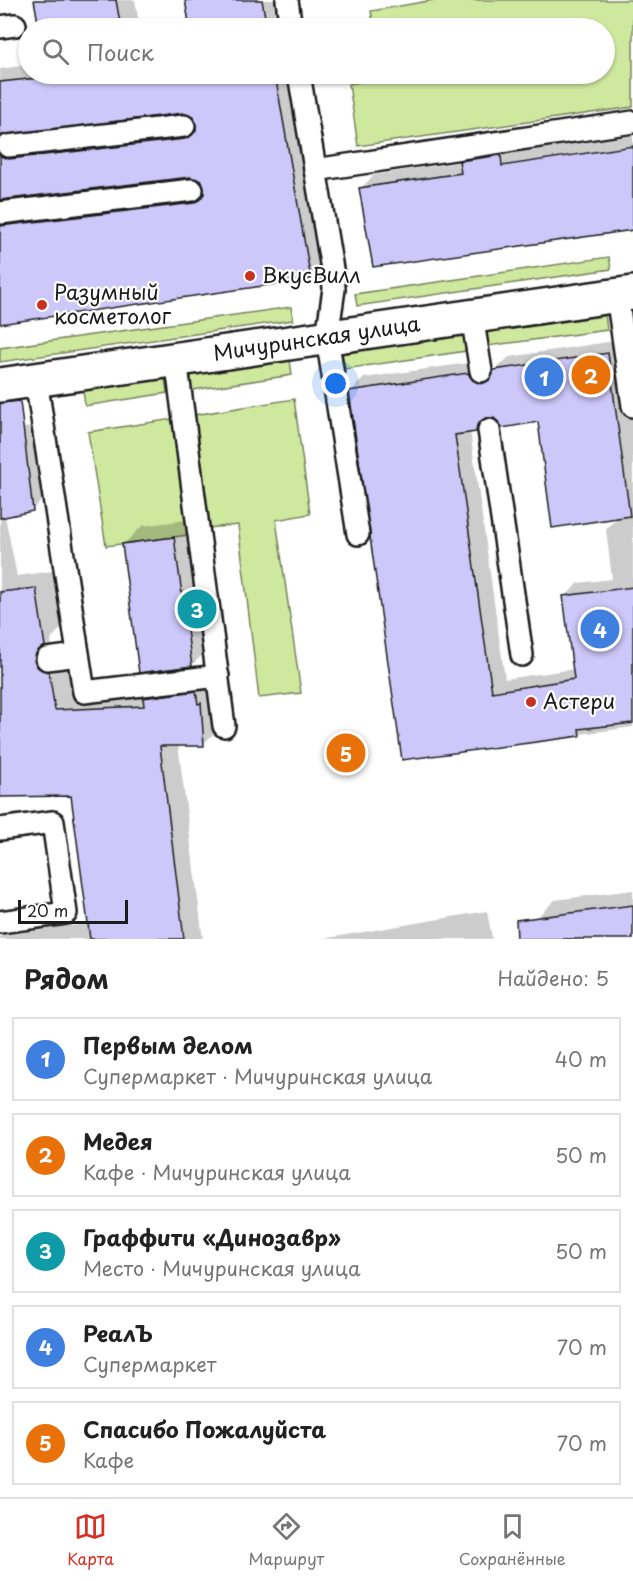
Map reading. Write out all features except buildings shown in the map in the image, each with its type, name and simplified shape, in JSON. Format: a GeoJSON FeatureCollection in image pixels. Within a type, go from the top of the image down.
{"type":"FeatureCollection","features":[{"type":"Feature","properties":{"kind":"street","name":"Мичуринская улица"},"geometry":{"type":"LineString","coordinates":[[0,385],[625,294]]}},
{"type":"Feature","properties":{"kind":"lane"},"geometry":{"type":"LineString","coordinates":[[291,18],[292,1]]}},
{"type":"Feature","properties":{"kind":"lane"},"geometry":{"type":"LineString","coordinates":[[301,84],[334,289],[327,337],[358,534]]}},
{"type":"Feature","properties":{"kind":"lane"},"geometry":{"type":"LineString","coordinates":[[315,170],[633,122]]}},
{"type":"Feature","properties":{"kind":"lane"},"geometry":{"type":"LineString","coordinates":[[8,146],[184,126]]}},
{"type":"Feature","properties":{"kind":"lane"},"geometry":{"type":"LineString","coordinates":[[0,213],[192,190]]}},
{"type":"Feature","properties":{"kind":"lane"},"geometry":{"type":"LineString","coordinates":[[625,294],[633,406]]}},
{"type":"Feature","properties":{"kind":"lane"},"geometry":{"type":"LineString","coordinates":[[472,316],[481,371]]}},
{"type":"Feature","properties":{"kind":"lane"},"geometry":{"type":"LineString","coordinates":[[176,359],[224,726]]}},
{"type":"Feature","properties":{"kind":"lane"},"geometry":{"type":"LineString","coordinates":[[36,380],[84,692],[218,676]]}},
{"type":"Feature","properties":{"kind":"lane"},"geometry":{"type":"LineString","coordinates":[[489,430],[522,655]]}},
{"type":"Feature","properties":{"kind":"lane"},"geometry":{"type":"LineString","coordinates":[[47,659],[78,655]]}},
{"type":"Feature","properties":{"kind":"lane"},"geometry":{"type":"LineString","coordinates":[[0,829],[53,822],[66,913],[0,922]]}},
{"type":"Feature","properties":{"kind":"green space"},"geometry":{"type":"Polygon","coordinates":[[[434,0],[633,0],[633,107],[358,146],[349,84],[615,84],[615,18],[372,18],[371,11],[434,0]]]}},
{"type":"Feature","properties":{"kind":"green space"},"geometry":{"type":"Polygon","coordinates":[[[609,257],[611,269],[357,306],[355,294],[609,257]]]}},
{"type":"Feature","properties":{"kind":"green space"},"geometry":{"type":"Polygon","coordinates":[[[291,307],[293,320],[0,362],[0,348],[291,307]]]}},
{"type":"Feature","properties":{"kind":"green space"},"geometry":{"type":"Polygon","coordinates":[[[605,313],[607,330],[487,346],[485,330],[605,313]]]}},
{"type":"Feature","properties":{"kind":"green space"},"geometry":{"type":"Polygon","coordinates":[[[464,334],[466,351],[345,369],[342,352],[464,334]]]}},
{"type":"Feature","properties":{"kind":"green space"},"geometry":{"type":"Polygon","coordinates":[[[290,360],[292,375],[186,391],[183,375],[290,360]]]}},
{"type":"Feature","properties":{"kind":"green space"},"geometry":{"type":"Polygon","coordinates":[[[165,378],[167,393],[85,406],[83,390],[165,378]]]}},
{"type":"Feature","properties":{"kind":"green space"},"geometry":{"type":"Polygon","coordinates":[[[294,399],[310,514],[276,520],[301,693],[259,698],[238,525],[208,528],[194,415],[294,399]]]}},
{"type":"Feature","properties":{"kind":"green space"},"geometry":{"type":"Polygon","coordinates":[[[173,419],[188,535],[106,546],[88,432],[173,419]]]}},
{"type":"Feature","properties":{"kind":"place","name":"ВкусВилл"},"geometry":{"type":"Point","coordinates":[250,276]}},
{"type":"Feature","properties":{"kind":"place","name":"Разумный косметолог"},"geometry":{"type":"Point","coordinates":[42,305]}},
{"type":"Feature","properties":{"kind":"place","name":"Медея"},"geometry":{"type":"Point","coordinates":[591,375]}},
{"type":"Feature","properties":{"kind":"place","name":"Первым делом"},"geometry":{"type":"Point","coordinates":[544,377]}},
{"type":"Feature","properties":{"kind":"place","name":"Граффити «Динозавр»"},"geometry":{"type":"Point","coordinates":[197,609]}},
{"type":"Feature","properties":{"kind":"place","name":"РеалЪ"},"geometry":{"type":"Point","coordinates":[600,629]}},
{"type":"Feature","properties":{"kind":"place","name":"Астери"},"geometry":{"type":"Point","coordinates":[531,702]}},
{"type":"Feature","properties":{"kind":"place","name":"Спасибо Пожалуйста"},"geometry":{"type":"Point","coordinates":[346,753]}}]}
